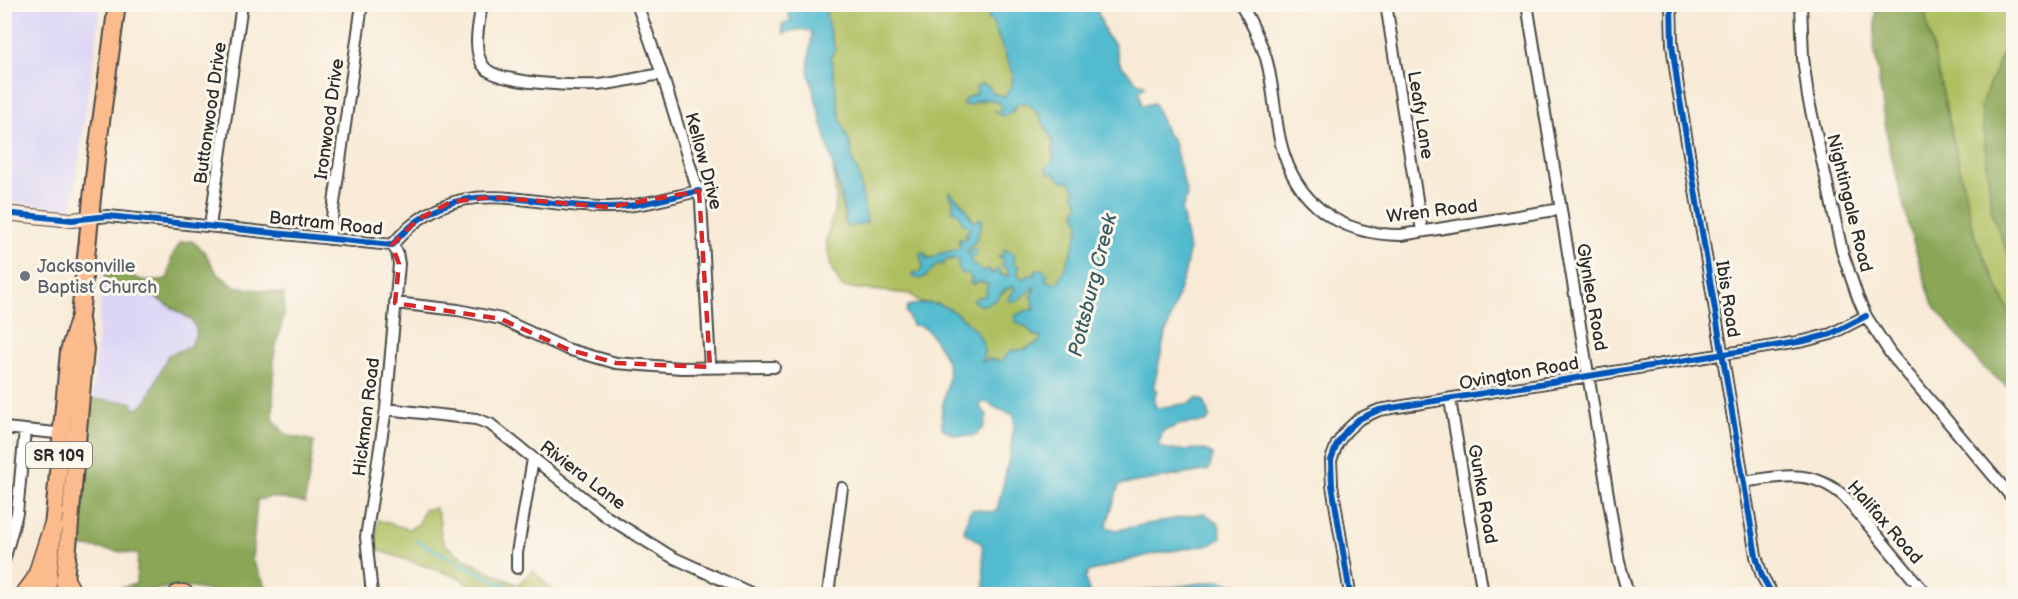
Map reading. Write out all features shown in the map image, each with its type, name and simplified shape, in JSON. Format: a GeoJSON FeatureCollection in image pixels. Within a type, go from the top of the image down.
{"type":"FeatureCollection","features":[{"type":"Feature","properties":{"kind":"highway"},"geometry":{"type":"LineString","coordinates":[[25,594],[36,579],[53,526]]}},
{"type":"Feature","properties":{"kind":"highway"},"geometry":{"type":"LineString","coordinates":[[178,594],[184,594]]}},
{"type":"Feature","properties":{"kind":"main road","name":"SR 109"},"geometry":{"type":"LineString","coordinates":[[47,594],[53,526],[85,349],[80,316],[89,218],[117,4]]}},
{"type":"Feature","properties":{"kind":"main road","name":"SR 109"},"geometry":{"type":"LineString","coordinates":[[67,590],[69,434]]}},
{"type":"Feature","properties":{"kind":"street","name":"Buttonwood Drive"},"geometry":{"type":"LineString","coordinates":[[210,226],[242,4]]}},
{"type":"Feature","properties":{"kind":"street","name":"Ironwood Drive"},"geometry":{"type":"LineString","coordinates":[[328,239],[362,4]]}},
{"type":"Feature","properties":{"kind":"street"},"geometry":{"type":"LineString","coordinates":[[482,4],[477,39],[478,49],[484,67],[493,74],[509,79],[579,86],[662,74]]}},
{"type":"Feature","properties":{"kind":"street","name":"Kellow Drive"},"geometry":{"type":"LineString","coordinates":[[638,4],[699,191],[703,221],[710,367]]}},
{"type":"Feature","properties":{"kind":"street","name":"Wren Road"},"geometry":{"type":"LineString","coordinates":[[1241,4],[1255,29],[1267,61],[1281,144],[1287,161],[1298,185],[1310,201],[1326,215],[1352,228],[1386,235],[1561,209]]}},
{"type":"Feature","properties":{"kind":"street","name":"Leafy Lane"},"geometry":{"type":"LineString","coordinates":[[1386,4],[1422,231]]}},
{"type":"Feature","properties":{"kind":"street","name":"Glynlea Road"},"geometry":{"type":"LineString","coordinates":[[1527,4],[1619,562],[1628,594]]}},
{"type":"Feature","properties":{"kind":"street","name":"Ibis Road"},"geometry":{"type":"LineString","coordinates":[[1671,4],[1672,44],[1678,88],[1755,556],[1772,594]]}},
{"type":"Feature","properties":{"kind":"street","name":"Nightingale Road"},"geometry":{"type":"LineString","coordinates":[[1801,4],[1803,58],[1808,97],[1824,174],[1849,276],[1866,316],[1890,353],[2013,501]]}},
{"type":"Feature","properties":{"kind":"street","name":"Bartram Road"},"geometry":{"type":"LineString","coordinates":[[4,213],[72,220],[108,216],[392,245],[402,233],[433,210],[471,197],[609,207],[630,206],[699,191]]}},
{"type":"Feature","properties":{"kind":"street","name":"Hickman Road"},"geometry":{"type":"LineString","coordinates":[[372,594],[366,537],[386,409],[399,264],[397,252],[392,245]]}},
{"type":"Feature","properties":{"kind":"street"},"geometry":{"type":"LineString","coordinates":[[395,303],[458,310],[501,319],[567,349],[616,363],[681,368],[774,366]]}},
{"type":"Feature","properties":{"kind":"street","name":"Ovington Road"},"geometry":{"type":"LineString","coordinates":[[1350,594],[1330,460],[1336,444],[1346,430],[1359,419],[1379,410],[1804,341],[1831,334],[1866,316]]}},
{"type":"Feature","properties":{"kind":"street","name":"Gunka Road"},"geometry":{"type":"LineString","coordinates":[[1450,400],[1483,594]]}},
{"type":"Feature","properties":{"kind":"street","name":"Riviera Lane"},"geometry":{"type":"LineString","coordinates":[[386,409],[476,419],[490,424],[607,517],[672,557],[753,594]]}},
{"type":"Feature","properties":{"kind":"street"},"geometry":{"type":"LineString","coordinates":[[4,428],[69,434]]}},
{"type":"Feature","properties":{"kind":"street"},"geometry":{"type":"LineString","coordinates":[[4,561],[17,513],[25,430]]}},
{"type":"Feature","properties":{"kind":"street"},"geometry":{"type":"LineString","coordinates":[[517,568],[517,553],[534,459]]}},
{"type":"Feature","properties":{"kind":"street","name":"Halifax Road"},"geometry":{"type":"LineString","coordinates":[[1743,482],[1803,476],[1820,480],[1834,488],[1845,497],[1926,594]]}},
{"type":"Feature","properties":{"kind":"street"},"geometry":{"type":"LineString","coordinates":[[828,594],[842,488]]}},
{"type":"Feature","properties":{"kind":"highlighted area"},"geometry":{"type":"Polygon","coordinates":[[[699,191],[710,367],[616,363],[567,349],[501,319],[395,303],[399,264],[392,245],[417,220],[451,202],[491,197],[609,207],[699,191]]]}},
{"type":"Feature","properties":{"kind":"shaded area"},"geometry":{"type":"Polygon","coordinates":[[[5,4],[101,5],[72,209],[5,201],[5,4]]]}},
{"type":"Feature","properties":{"kind":"shaded area"},"geometry":{"type":"Polygon","coordinates":[[[104,265],[107,285],[155,297],[192,320],[197,332],[189,347],[168,355],[145,404],[135,410],[92,399],[104,265]]]}},
{"type":"Feature","properties":{"kind":"green space"},"geometry":{"type":"Polygon","coordinates":[[[982,4],[981,6],[987,9],[1013,73],[1012,87],[1004,97],[991,92],[977,93],[967,104],[990,99],[1000,102],[1002,110],[996,113],[1013,112],[1018,103],[1028,102],[1038,113],[1053,142],[1053,163],[1046,168],[1070,182],[1076,190],[1074,194],[1079,203],[1075,213],[1081,225],[1058,284],[1034,276],[1023,280],[1014,264],[1004,254],[1009,276],[983,271],[971,263],[970,255],[966,253],[977,239],[982,220],[972,221],[971,215],[957,198],[953,199],[964,225],[970,227],[968,236],[964,240],[958,240],[960,247],[946,255],[925,257],[920,255],[923,265],[920,273],[914,272],[926,276],[940,262],[960,259],[972,279],[970,283],[978,281],[988,284],[985,296],[982,297],[984,304],[1013,286],[1015,289],[1012,295],[1035,287],[1034,308],[1028,328],[1032,334],[1041,338],[1040,342],[1023,350],[1012,350],[1001,361],[989,359],[982,362],[958,316],[939,304],[921,303],[910,294],[842,287],[831,268],[826,241],[836,202],[833,165],[846,226],[867,222],[858,171],[853,163],[851,147],[840,118],[831,57],[835,49],[825,5],[982,4]]]}},
{"type":"Feature","properties":{"kind":"green space"},"geometry":{"type":"Polygon","coordinates":[[[1876,5],[1923,5],[1975,237],[2013,320],[2013,392],[1980,364],[1933,305],[1914,245],[1889,149],[1874,46],[1876,5]]]}},
{"type":"Feature","properties":{"kind":"green space"},"geometry":{"type":"Polygon","coordinates":[[[1923,5],[2013,5],[2005,47],[1981,105],[1992,213],[2013,267],[2013,320],[1975,237],[1923,5]]]}},
{"type":"Feature","properties":{"kind":"green space"},"geometry":{"type":"Polygon","coordinates":[[[2013,13],[2013,267],[1992,213],[1981,105],[2005,47],[2013,13]]]}},
{"type":"Feature","properties":{"kind":"green space"},"geometry":{"type":"Polygon","coordinates":[[[192,241],[204,251],[217,273],[234,286],[284,294],[284,314],[274,355],[273,419],[286,435],[314,441],[305,503],[272,497],[257,500],[252,560],[270,594],[225,594],[192,588],[166,588],[133,594],[101,594],[136,584],[138,554],[79,546],[92,399],[132,402],[135,410],[145,404],[168,355],[189,347],[197,332],[192,320],[155,297],[133,291],[114,293],[107,285],[104,265],[114,261],[132,276],[145,281],[160,281],[168,278],[172,256],[181,242],[192,241]]]}},
{"type":"Feature","properties":{"kind":"green space"},"geometry":{"type":"Polygon","coordinates":[[[435,508],[439,517],[442,539],[453,551],[517,585],[533,570],[556,594],[517,595],[491,592],[468,584],[458,577],[377,550],[378,520],[408,529],[418,525],[424,510],[435,508]]]}},
{"type":"Feature","properties":{"kind":"water"},"geometry":{"type":"Polygon","coordinates":[[[786,5],[825,5],[835,49],[831,57],[840,118],[851,147],[853,163],[858,171],[867,223],[847,227],[842,199],[808,70],[812,33],[802,29],[783,33],[782,24],[791,21],[786,5]]]}},
{"type":"Feature","properties":{"kind":"water","name":"Pottsburg Creek"},"geometry":{"type":"Polygon","coordinates":[[[982,5],[1095,5],[1107,37],[1114,43],[1120,64],[1145,87],[1139,91],[1142,106],[1154,103],[1167,134],[1173,139],[1187,195],[1182,211],[1189,250],[1185,272],[1164,340],[1153,389],[1157,390],[1154,400],[1156,408],[1191,403],[1196,398],[1204,401],[1210,417],[1206,422],[1182,424],[1163,431],[1158,446],[1173,450],[1207,451],[1213,454],[1209,470],[1119,485],[1106,527],[1117,530],[1204,513],[1219,524],[1221,538],[1212,544],[1148,555],[1088,572],[1085,578],[1090,594],[985,594],[982,544],[964,532],[969,513],[973,509],[990,512],[997,510],[1009,457],[1014,415],[990,403],[982,402],[980,407],[987,415],[983,429],[979,430],[977,435],[959,435],[943,429],[941,420],[948,376],[946,359],[928,331],[923,327],[912,325],[906,311],[908,306],[932,303],[943,306],[958,315],[972,327],[982,341],[984,352],[982,362],[989,359],[1001,361],[1012,350],[1023,350],[1040,342],[1041,338],[1015,321],[1016,315],[1035,310],[1031,296],[1035,287],[1015,302],[1008,300],[1015,289],[1013,286],[1004,290],[996,300],[981,306],[973,301],[985,296],[988,284],[978,281],[974,285],[970,283],[972,279],[967,273],[962,274],[958,266],[959,259],[946,259],[943,265],[939,263],[926,276],[920,279],[913,277],[912,274],[920,272],[923,265],[921,252],[924,252],[927,259],[932,259],[960,247],[959,238],[964,240],[968,236],[965,233],[970,230],[970,227],[964,225],[958,213],[953,210],[953,199],[949,196],[949,191],[965,207],[972,221],[978,221],[979,218],[982,220],[977,239],[966,253],[969,255],[972,249],[977,249],[976,256],[971,258],[971,263],[983,271],[990,270],[990,273],[994,274],[995,270],[999,270],[1001,275],[1009,276],[1007,269],[1001,265],[1004,260],[998,257],[1004,254],[1003,250],[1007,250],[1015,254],[1014,264],[1020,266],[1017,273],[1023,279],[1029,275],[1034,276],[1036,270],[1042,269],[1048,274],[1045,281],[1058,283],[1080,225],[1075,213],[1079,203],[1074,194],[1075,190],[1070,182],[1060,180],[1054,172],[1049,174],[1046,168],[1053,162],[1053,141],[1038,113],[1028,103],[1018,103],[1010,112],[1001,115],[994,111],[1002,111],[1000,103],[990,99],[975,101],[972,105],[962,105],[966,98],[977,93],[976,87],[982,84],[990,87],[991,92],[1004,97],[1012,87],[1013,73],[992,21],[988,20],[987,9],[982,5]]]}},
{"type":"Feature","properties":{"kind":"water"},"geometry":{"type":"Polygon","coordinates":[[[1218,581],[1239,585],[1243,592],[1241,594],[1119,594],[1218,581]]]}},
{"type":"Feature","properties":{"kind":"waterway"},"geometry":{"type":"LineString","coordinates":[[417,541],[512,589]]}},
{"type":"Feature","properties":{"kind":"cycle path"},"geometry":{"type":"LineString","coordinates":[[1671,4],[1672,44],[1678,88],[1756,556],[1762,576],[1772,594]]}},
{"type":"Feature","properties":{"kind":"cycle path"},"geometry":{"type":"LineString","coordinates":[[4,213],[72,220],[108,216],[392,245],[417,221],[442,206],[467,199],[493,197],[578,206],[620,207],[699,191]]}},
{"type":"Feature","properties":{"kind":"cycle path"},"geometry":{"type":"LineString","coordinates":[[1350,594],[1332,485],[1331,460],[1337,444],[1346,431],[1359,419],[1379,410],[1804,341],[1831,334],[1866,316]]}},
{"type":"Feature","properties":{"kind":"place","name":"Jacksonville Baptist Church"},"geometry":{"type":"Point","coordinates":[25,276]}}]}
